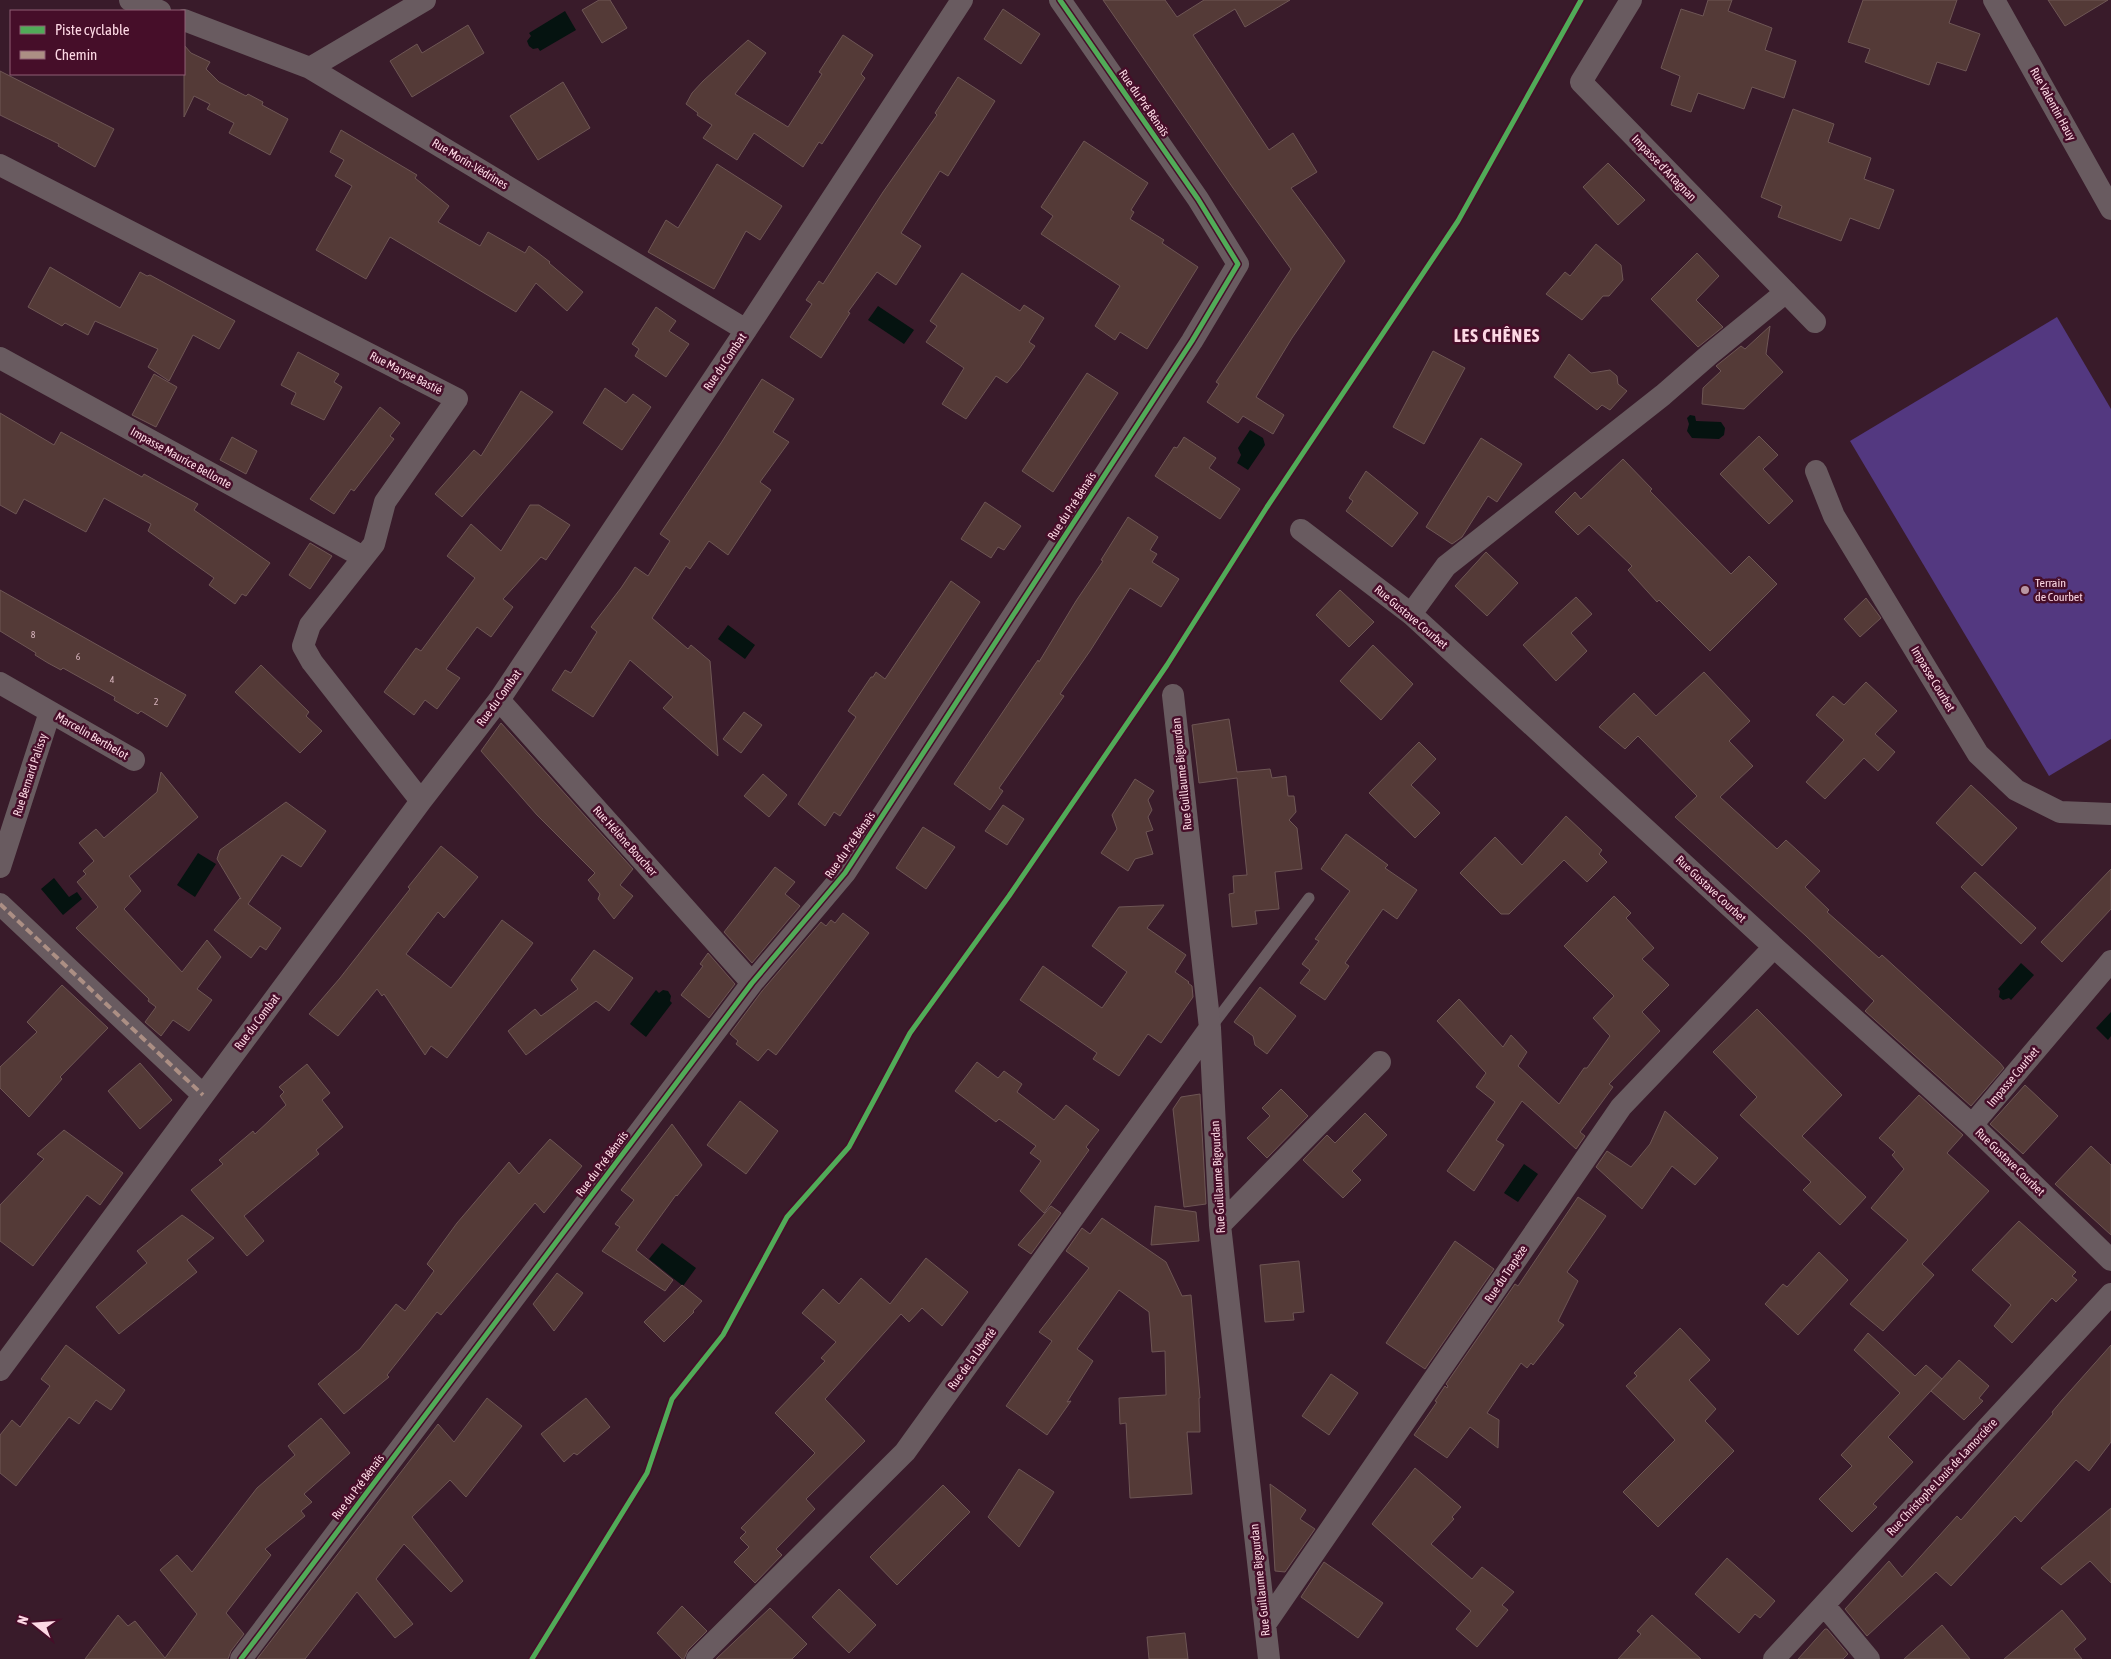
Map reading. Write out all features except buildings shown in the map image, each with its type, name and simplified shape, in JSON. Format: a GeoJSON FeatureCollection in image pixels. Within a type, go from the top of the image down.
{"type":"FeatureCollection","features":[{"type":"Feature","properties":{"kind":"street"},"geometry":{"type":"LineString","coordinates":[[130,0],[157,10]]}},
{"type":"Feature","properties":{"kind":"street"},"geometry":{"type":"LineString","coordinates":[[310,68],[425,0]]}},
{"type":"Feature","properties":{"kind":"street","name":"Rue du Combat"},"geometry":{"type":"LineString","coordinates":[[0,1370],[421,801],[499,700],[746,330],[962,0]]}},
{"type":"Feature","properties":{"kind":"street","name":"Rue du Pré Bénaïs"},"geometry":{"type":"LineString","coordinates":[[241,1659],[752,983],[845,873],[1192,341],[1238,264],[1198,199],[1060,0]]}},
{"type":"Feature","properties":{"kind":"street","name":"Impasse d'Artagnan"},"geometry":{"type":"LineString","coordinates":[[1631,0],[1581,82],[1815,322]]}},
{"type":"Feature","properties":{"kind":"street","name":"Rue Valentin Hauy"},"geometry":{"type":"LineString","coordinates":[[1994,0],[2111,209]]}},
{"type":"Feature","properties":{"kind":"street","name":"Rue Morin-Védrines"},"geometry":{"type":"LineString","coordinates":[[185,20],[310,68],[746,330]]}},
{"type":"Feature","properties":{"kind":"street","name":"Rue Maryse Bastié"},"geometry":{"type":"LineString","coordinates":[[0,166],[457,399],[385,502],[374,544],[310,625],[303,646],[312,662],[421,801]]}},
{"type":"Feature","properties":{"kind":"street"},"geometry":{"type":"LineString","coordinates":[[1411,614],[1446,566],[1649,407],[1786,292]]}},
{"type":"Feature","properties":{"kind":"street","name":"Impasse Maurice Bellonte"},"geometry":{"type":"LineString","coordinates":[[0,358],[363,557]]}},
{"type":"Feature","properties":{"kind":"street","name":"Impasse Courbet"},"geometry":{"type":"LineString","coordinates":[[1816,471],[1834,516],[1978,754],[2016,790],[2060,812],[2111,814]]}},
{"type":"Feature","properties":{"kind":"street","name":"Rue Gustave Courbet"},"geometry":{"type":"LineString","coordinates":[[1301,530],[1411,614],[1774,947],[1972,1125],[2111,1260]]}},
{"type":"Feature","properties":{"kind":"street","name":"Marcelin Berthelot"},"geometry":{"type":"LineString","coordinates":[[0,683],[134,760]]}},
{"type":"Feature","properties":{"kind":"street","name":"Rue Guillaume Bigourdan"},"geometry":{"type":"LineString","coordinates":[[1173,695],[1210,1028],[1220,1225],[1269,1659]]}},
{"type":"Feature","properties":{"kind":"street","name":"Rue Hélène Boucher"},"geometry":{"type":"LineString","coordinates":[[499,700],[752,983]]}},
{"type":"Feature","properties":{"kind":"street","name":"Rue Bernard Palissy"},"geometry":{"type":"LineString","coordinates":[[0,867],[50,712]]}},
{"type":"Feature","properties":{"kind":"street"},"geometry":{"type":"LineString","coordinates":[[0,904],[203,1094]]}},
{"type":"Feature","properties":{"kind":"street","name":"Rue du Trapèze"},"geometry":{"type":"LineString","coordinates":[[1266,1624],[1620,1107],[1774,947]]}},
{"type":"Feature","properties":{"kind":"street","name":"Impasse Courbet"},"geometry":{"type":"LineString","coordinates":[[1972,1125],[2111,961]]}},
{"type":"Feature","properties":{"kind":"street","name":"Rue de la Liberté"},"geometry":{"type":"LineString","coordinates":[[697,1659],[905,1452],[1210,1028]]}},
{"type":"Feature","properties":{"kind":"street"},"geometry":{"type":"LineString","coordinates":[[1220,1225],[1380,1062]]}},
{"type":"Feature","properties":{"kind":"street","name":"Rue Christophe Louis de Lamorcière"},"geometry":{"type":"LineString","coordinates":[[1774,1659],[2111,1294]]}},
{"type":"Feature","properties":{"kind":"street"},"geometry":{"type":"LineString","coordinates":[[1824,1605],[1869,1659]]}},
{"type":"Feature","properties":{"kind":"lane"},"geometry":{"type":"LineString","coordinates":[[1210,1028],[1309,898]]}},
{"type":"Feature","properties":{"kind":"shaded area"},"geometry":{"type":"Polygon","coordinates":[[[565,11],[576,30],[540,51],[538,48],[533,49],[529,46],[527,41],[531,36],[529,33],[565,11]]]}},
{"type":"Feature","properties":{"kind":"shaded area"},"geometry":{"type":"Polygon","coordinates":[[[878,306],[914,330],[904,344],[868,320],[878,306]]]}},
{"type":"Feature","properties":{"kind":"shaded area","name":"Terrain de Courbet"},"geometry":{"type":"Polygon","coordinates":[[[2057,317],[2111,409],[2111,739],[2049,776],[1850,441],[2057,317]]]}},
{"type":"Feature","properties":{"kind":"shaded area"},"geometry":{"type":"Polygon","coordinates":[[[1690,415],[1695,416],[1696,421],[1721,422],[1725,428],[1724,435],[1719,439],[1692,438],[1687,431],[1689,424],[1687,418],[1690,415]]]}},
{"type":"Feature","properties":{"kind":"shaded area"},"geometry":{"type":"Polygon","coordinates":[[[1250,430],[1263,438],[1265,445],[1248,470],[1237,463],[1241,455],[1238,448],[1250,430]]]}},
{"type":"Feature","properties":{"kind":"shaded area"},"geometry":{"type":"Polygon","coordinates":[[[728,625],[755,645],[745,659],[718,639],[728,625]]]}},
{"type":"Feature","properties":{"kind":"shaded area"},"geometry":{"type":"Polygon","coordinates":[[[198,853],[216,864],[195,897],[177,885],[198,853]]]}},
{"type":"Feature","properties":{"kind":"shaded area"},"geometry":{"type":"Polygon","coordinates":[[[54,878],[69,897],[77,892],[82,899],[63,915],[41,889],[54,878]]]}},
{"type":"Feature","properties":{"kind":"shaded area"},"geometry":{"type":"Polygon","coordinates":[[[2021,963],[2034,975],[2011,1000],[2009,998],[2003,1000],[1999,997],[2000,991],[1998,989],[2021,963]]]}},
{"type":"Feature","properties":{"kind":"shaded area"},"geometry":{"type":"Polygon","coordinates":[[[656,990],[659,993],[663,990],[668,991],[672,1003],[646,1037],[630,1024],[656,990]]]}},
{"type":"Feature","properties":{"kind":"shaded area"},"geometry":{"type":"Polygon","coordinates":[[[2111,1012],[2111,1036],[2108,1040],[2096,1028],[2111,1012]]]}},
{"type":"Feature","properties":{"kind":"shaded area"},"geometry":{"type":"Polygon","coordinates":[[[1524,1164],[1538,1174],[1518,1202],[1504,1193],[1524,1164]]]}},
{"type":"Feature","properties":{"kind":"shaded area"},"geometry":{"type":"Polygon","coordinates":[[[662,1243],[696,1268],[683,1286],[649,1259],[662,1243]]]}},
{"type":"Feature","properties":{"kind":"marked path"},"geometry":{"type":"LineString","coordinates":[[0,904],[203,1095]]}},
{"type":"Feature","properties":{"kind":"cycle path"},"geometry":{"type":"LineString","coordinates":[[241,1659],[752,983],[845,873],[1192,341],[1238,264],[1198,199],[1060,0]]}},
{"type":"Feature","properties":{"kind":"cycle path"},"geometry":{"type":"LineString","coordinates":[[532,1659],[647,1473],[672,1399],[723,1335],[787,1217],[849,1147],[910,1033],[1009,896],[1167,665],[1267,507],[1458,221],[1581,0]]}},
{"type":"Feature","properties":{"kind":"place","name":"Terrain de Courbet"},"geometry":{"type":"Point","coordinates":[2025,590]}},
{"type":"Feature","properties":{"kind":"district","name":"LES CHÊNES"},"geometry":{"type":"Point","coordinates":[1497,335]}}]}
